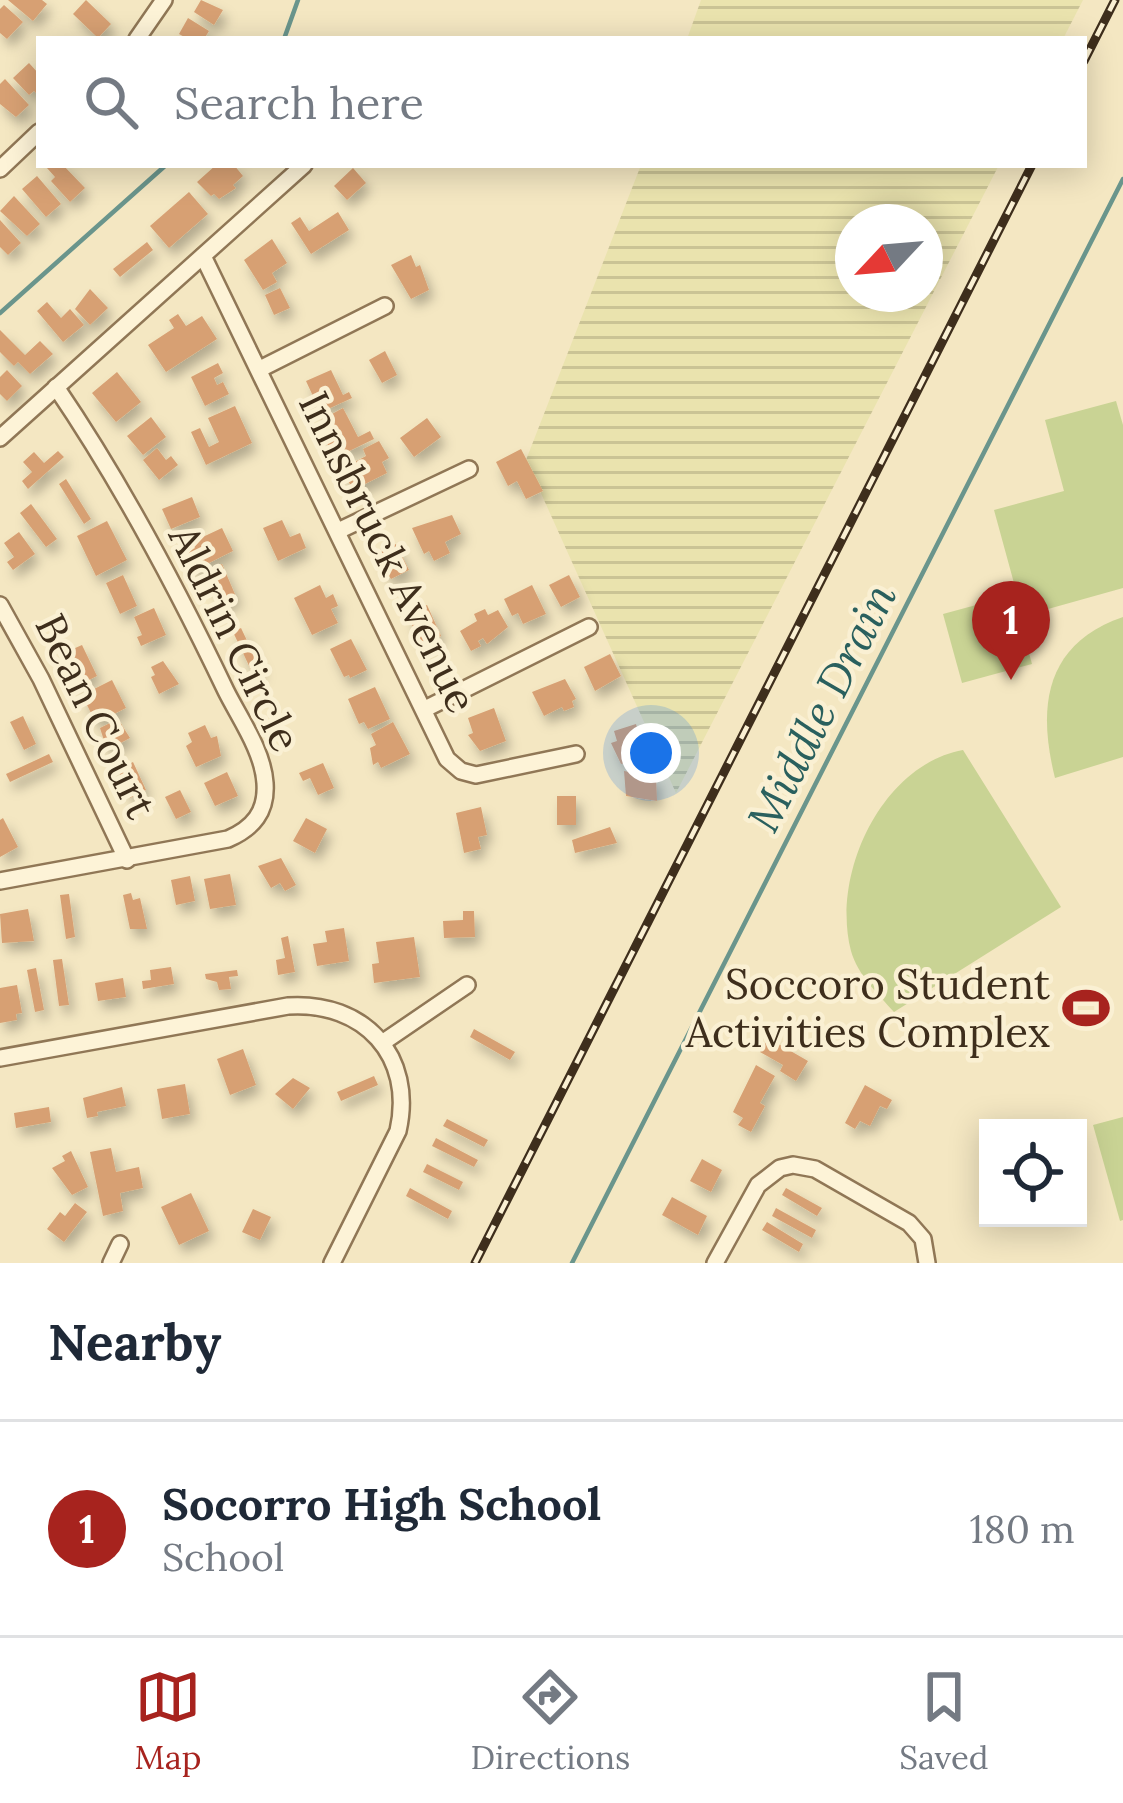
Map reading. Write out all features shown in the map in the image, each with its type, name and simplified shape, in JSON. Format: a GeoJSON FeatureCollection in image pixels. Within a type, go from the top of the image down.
{"type":"FeatureCollection","features":[{"type":"Feature","properties":{"kind":"street"},"geometry":{"type":"LineString","coordinates":[[139,36],[164,0]]}},
{"type":"Feature","properties":{"kind":"street"},"geometry":{"type":"LineString","coordinates":[[0,169],[36,135]]}},
{"type":"Feature","properties":{"kind":"street"},"geometry":{"type":"LineString","coordinates":[[0,438],[301,168]]}},
{"type":"Feature","properties":{"kind":"street","name":"Innsbruck Avenue"},"geometry":{"type":"LineString","coordinates":[[203,256],[447,759],[467,773],[485,774],[576,754]]}},
{"type":"Feature","properties":{"kind":"street"},"geometry":{"type":"LineString","coordinates":[[260,369],[385,306]]}},
{"type":"Feature","properties":{"kind":"street","name":"Aldrin Circle"},"geometry":{"type":"LineString","coordinates":[[0,881],[127,860],[240,834],[261,812],[264,776],[209,656],[125,494],[56,387]]}},
{"type":"Feature","properties":{"kind":"street"},"geometry":{"type":"LineString","coordinates":[[338,531],[469,469]]}},
{"type":"Feature","properties":{"kind":"street","name":"Bean Court"},"geometry":{"type":"LineString","coordinates":[[0,604],[127,860]]}},
{"type":"Feature","properties":{"kind":"street"},"geometry":{"type":"LineString","coordinates":[[424,710],[589,627]]}},
{"type":"Feature","properties":{"kind":"street"},"geometry":{"type":"LineString","coordinates":[[382,1043],[466,985]]}},
{"type":"Feature","properties":{"kind":"street"},"geometry":{"type":"LineString","coordinates":[[0,1058],[129,1032],[309,1005],[356,1019],[382,1043],[401,1083],[403,1110],[398,1131],[332,1263]]}},
{"type":"Feature","properties":{"kind":"street"},"geometry":{"type":"LineString","coordinates":[[715,1263],[758,1185],[780,1168],[793,1165],[815,1169],[909,1223],[923,1239],[927,1263]]}},
{"type":"Feature","properties":{"kind":"street"},"geometry":{"type":"LineString","coordinates":[[111,1263],[120,1244]]}},
{"type":"Feature","properties":{"kind":"shaded area"},"geometry":{"type":"Polygon","coordinates":[[[701,0],[1083,0],[1065,36],[688,36],[701,0]]]}},
{"type":"Feature","properties":{"kind":"shaded area"},"geometry":{"type":"Polygon","coordinates":[[[640,168],[997,168],[943,274],[943,204],[835,204],[835,312],[923,312],[676,793],[526,460],[640,168]]]}},
{"type":"Feature","properties":{"kind":"green space"},"geometry":{"type":"Polygon","coordinates":[[[1116,401],[1123,425],[1123,588],[1023,616],[994,510],[1064,491],[1045,420],[1116,401]]]}},
{"type":"Feature","properties":{"kind":"green space"},"geometry":{"type":"Polygon","coordinates":[[[1013,595],[1032,664],[962,683],[943,614],[1013,595]]]}},
{"type":"Feature","properties":{"kind":"green space"},"geometry":{"type":"Polygon","coordinates":[[[1123,617],[1123,757],[1055,778],[1047,726],[1053,681],[1077,643],[1123,617]]]}},
{"type":"Feature","properties":{"kind":"green space"},"geometry":{"type":"Polygon","coordinates":[[[963,750],[1061,907],[894,1012],[863,976],[851,951],[847,921],[856,858],[886,800],[908,777],[934,760],[963,750]]]}},
{"type":"Feature","properties":{"kind":"green space"},"geometry":{"type":"Polygon","coordinates":[[[1123,1117],[1123,1220],[1120,1221],[1093,1125],[1123,1117]]]}},
{"type":"Feature","properties":{"kind":"building"},"geometry":{"type":"Polygon","coordinates":[[[8,0],[42,0],[47,4],[33,21],[8,0]]]}},
{"type":"Feature","properties":{"kind":"building"},"geometry":{"type":"Polygon","coordinates":[[[86,0],[111,24],[96,36],[73,14],[86,0]]]}},
{"type":"Feature","properties":{"kind":"building"},"geometry":{"type":"Polygon","coordinates":[[[201,0],[223,10],[214,25],[194,12],[201,0]]]}},
{"type":"Feature","properties":{"kind":"building"},"geometry":{"type":"Polygon","coordinates":[[[4,5],[23,22],[7,39],[0,33],[4,5]]]}},
{"type":"Feature","properties":{"kind":"building"},"geometry":{"type":"Polygon","coordinates":[[[188,18],[209,31],[206,36],[179,34],[188,18]]]}},
{"type":"Feature","properties":{"kind":"building"},"geometry":{"type":"Polygon","coordinates":[[[29,63],[36,71],[36,93],[29,95],[13,78],[29,63]]]}},
{"type":"Feature","properties":{"kind":"building"},"geometry":{"type":"Polygon","coordinates":[[[5,79],[29,105],[16,117],[0,104],[0,84],[5,79]]]}},
{"type":"Feature","properties":{"kind":"building"},"geometry":{"type":"Polygon","coordinates":[[[47,168],[66,168],[85,188],[70,202],[51,181],[55,177],[47,168]]]}},
{"type":"Feature","properties":{"kind":"building"},"geometry":{"type":"Polygon","coordinates":[[[213,168],[236,168],[243,176],[233,185],[236,188],[219,199],[197,182],[213,168]]]}},
{"type":"Feature","properties":{"kind":"building"},"geometry":{"type":"Polygon","coordinates":[[[353,168],[366,183],[347,200],[334,186],[353,168]]]}},
{"type":"Feature","properties":{"kind":"building"},"geometry":{"type":"Polygon","coordinates":[[[37,176],[61,204],[46,217],[22,189],[37,176]]]}},
{"type":"Feature","properties":{"kind":"building"},"geometry":{"type":"Polygon","coordinates":[[[189,192],[208,214],[169,248],[150,226],[189,192]]]}},
{"type":"Feature","properties":{"kind":"building"},"geometry":{"type":"Polygon","coordinates":[[[14,196],[40,224],[27,236],[0,211],[14,196]]]}},
{"type":"Feature","properties":{"kind":"building"},"geometry":{"type":"Polygon","coordinates":[[[338,212],[349,230],[311,254],[291,223],[300,217],[309,231],[338,212]]]}},
{"type":"Feature","properties":{"kind":"building"},"geometry":{"type":"Polygon","coordinates":[[[0,220],[21,243],[8,255],[0,247],[0,220]]]}},
{"type":"Feature","properties":{"kind":"building"},"geometry":{"type":"Polygon","coordinates":[[[272,239],[287,263],[272,273],[277,282],[263,290],[244,260],[272,239]]]}},
{"type":"Feature","properties":{"kind":"building"},"geometry":{"type":"Polygon","coordinates":[[[147,242],[153,250],[120,277],[113,269],[147,242]]]}},
{"type":"Feature","properties":{"kind":"building"},"geometry":{"type":"Polygon","coordinates":[[[411,255],[429,290],[411,299],[391,265],[411,255]]]}},
{"type":"Feature","properties":{"kind":"building"},"geometry":{"type":"Polygon","coordinates":[[[280,288],[290,308],[274,315],[265,295],[280,288]]]}},
{"type":"Feature","properties":{"kind":"building"},"geometry":{"type":"Polygon","coordinates":[[[90,289],[108,308],[90,325],[75,309],[90,289]]]}},
{"type":"Feature","properties":{"kind":"building"},"geometry":{"type":"Polygon","coordinates":[[[47,302],[61,318],[70,309],[84,325],[63,342],[37,311],[47,302]]]}},
{"type":"Feature","properties":{"kind":"building"},"geometry":{"type":"Polygon","coordinates":[[[178,314],[186,326],[202,316],[217,339],[166,372],[148,345],[174,328],[169,320],[178,314]]]}},
{"type":"Feature","properties":{"kind":"building"},"geometry":{"type":"Polygon","coordinates":[[[0,330],[25,355],[40,341],[53,354],[30,374],[0,352],[0,330]]]}},
{"type":"Feature","properties":{"kind":"building"},"geometry":{"type":"Polygon","coordinates":[[[385,351],[397,375],[382,383],[369,360],[385,351]]]}},
{"type":"Feature","properties":{"kind":"building"},"geometry":{"type":"Polygon","coordinates":[[[218,363],[223,373],[214,378],[217,385],[223,382],[229,394],[205,406],[191,377],[218,363]]]}},
{"type":"Feature","properties":{"kind":"building"},"geometry":{"type":"Polygon","coordinates":[[[7,370],[22,386],[7,401],[0,394],[0,377],[7,370]]]}},
{"type":"Feature","properties":{"kind":"building"},"geometry":{"type":"Polygon","coordinates":[[[331,370],[343,395],[349,392],[352,398],[328,409],[326,403],[318,407],[306,381],[331,370]]]}},
{"type":"Feature","properties":{"kind":"building"},"geometry":{"type":"Polygon","coordinates":[[[117,372],[141,402],[116,422],[92,393],[117,372]]]}},
{"type":"Feature","properties":{"kind":"building"},"geometry":{"type":"Polygon","coordinates":[[[235,406],[252,443],[206,465],[191,432],[200,428],[209,447],[219,442],[208,418],[235,406]]]}},
{"type":"Feature","properties":{"kind":"building"},"geometry":{"type":"Polygon","coordinates":[[[343,408],[358,437],[370,431],[374,439],[345,453],[340,444],[328,445],[321,420],[343,408]]]}},
{"type":"Feature","properties":{"kind":"building"},"geometry":{"type":"Polygon","coordinates":[[[151,417],[166,437],[143,455],[127,436],[151,417]]]}},
{"type":"Feature","properties":{"kind":"building"},"geometry":{"type":"Polygon","coordinates":[[[427,418],[441,437],[414,457],[400,438],[427,418]]]}},
{"type":"Feature","properties":{"kind":"building"},"geometry":{"type":"Polygon","coordinates":[[[379,441],[389,458],[382,462],[387,473],[353,490],[342,469],[366,456],[363,449],[379,441]]]}},
{"type":"Feature","properties":{"kind":"building"},"geometry":{"type":"Polygon","coordinates":[[[157,448],[166,460],[171,456],[178,465],[159,480],[143,460],[157,448]]]}},
{"type":"Feature","properties":{"kind":"building"},"geometry":{"type":"Polygon","coordinates":[[[521,449],[543,491],[526,499],[517,481],[508,486],[496,462],[521,449]]]}},
{"type":"Feature","properties":{"kind":"building"},"geometry":{"type":"Polygon","coordinates":[[[58,451],[64,457],[28,489],[22,481],[32,472],[23,462],[34,452],[44,463],[58,451]]]}},
{"type":"Feature","properties":{"kind":"building"},"geometry":{"type":"Polygon","coordinates":[[[66,479],[91,519],[84,524],[59,484],[66,479]]]}},
{"type":"Feature","properties":{"kind":"building"},"geometry":{"type":"Polygon","coordinates":[[[192,497],[200,517],[171,529],[162,509],[192,497]]]}},
{"type":"Feature","properties":{"kind":"building"},"geometry":{"type":"Polygon","coordinates":[[[31,504],[57,539],[46,547],[20,513],[31,504]]]}},
{"type":"Feature","properties":{"kind":"building"},"geometry":{"type":"Polygon","coordinates":[[[452,515],[461,534],[445,542],[450,553],[434,561],[429,551],[424,554],[412,528],[452,515]]]}},
{"type":"Feature","properties":{"kind":"building"},"geometry":{"type":"Polygon","coordinates":[[[282,520],[290,537],[300,533],[306,548],[278,561],[263,528],[282,520]]]}},
{"type":"Feature","properties":{"kind":"building"},"geometry":{"type":"Polygon","coordinates":[[[107,521],[127,560],[96,576],[77,536],[107,521]]]}},
{"type":"Feature","properties":{"kind":"building"},"geometry":{"type":"Polygon","coordinates":[[[222,528],[233,551],[193,571],[185,554],[195,548],[192,542],[222,528]]]}},
{"type":"Feature","properties":{"kind":"building"},"geometry":{"type":"Polygon","coordinates":[[[19,532],[35,554],[13,570],[7,562],[14,557],[4,543],[19,532]]]}},
{"type":"Feature","properties":{"kind":"building"},"geometry":{"type":"Polygon","coordinates":[[[396,544],[409,570],[391,579],[378,560],[380,552],[396,544]]]}},
{"type":"Feature","properties":{"kind":"building"},"geometry":{"type":"Polygon","coordinates":[[[222,564],[237,599],[221,606],[207,570],[222,564]]]}},
{"type":"Feature","properties":{"kind":"building"},"geometry":{"type":"Polygon","coordinates":[[[123,575],[137,606],[120,614],[106,583],[123,575]]]}},
{"type":"Feature","properties":{"kind":"building"},"geometry":{"type":"Polygon","coordinates":[[[569,575],[580,597],[561,607],[549,585],[569,575]]]}},
{"type":"Feature","properties":{"kind":"building"},"geometry":{"type":"Polygon","coordinates":[[[320,585],[326,598],[333,594],[338,606],[331,609],[338,623],[312,635],[294,598],[320,585]]]}},
{"type":"Feature","properties":{"kind":"building"},"geometry":{"type":"Polygon","coordinates":[[[532,585],[546,614],[523,624],[518,613],[512,616],[504,599],[532,585]]]}},
{"type":"Feature","properties":{"kind":"building"},"geometry":{"type":"Polygon","coordinates":[[[427,605],[441,636],[422,645],[407,615],[427,605]]]}},
{"type":"Feature","properties":{"kind":"building"},"geometry":{"type":"Polygon","coordinates":[[[154,608],[166,635],[141,646],[134,617],[154,608]]]}},
{"type":"Feature","properties":{"kind":"building"},"geometry":{"type":"Polygon","coordinates":[[[485,609],[488,615],[498,610],[508,627],[487,644],[483,638],[478,641],[481,646],[471,651],[460,631],[477,621],[474,614],[485,609]]]}},
{"type":"Feature","properties":{"kind":"building"},"geometry":{"type":"Polygon","coordinates":[[[241,628],[261,670],[253,674],[233,632],[241,628]]]}},
{"type":"Feature","properties":{"kind":"building"},"geometry":{"type":"Polygon","coordinates":[[[351,639],[367,670],[350,678],[344,677],[330,649],[351,639]]]}},
{"type":"Feature","properties":{"kind":"building"},"geometry":{"type":"Polygon","coordinates":[[[82,645],[97,676],[79,685],[64,653],[82,645]]]}},
{"type":"Feature","properties":{"kind":"building"},"geometry":{"type":"Polygon","coordinates":[[[610,654],[621,676],[595,691],[584,667],[610,654]]]}},
{"type":"Feature","properties":{"kind":"building"},"geometry":{"type":"Polygon","coordinates":[[[163,661],[179,684],[159,694],[151,667],[163,661]]]}},
{"type":"Feature","properties":{"kind":"building"},"geometry":{"type":"Polygon","coordinates":[[[565,679],[576,699],[574,707],[544,716],[532,692],[565,679]]]}},
{"type":"Feature","properties":{"kind":"building"},"geometry":{"type":"Polygon","coordinates":[[[112,680],[126,708],[96,723],[82,695],[112,680]]]}},
{"type":"Feature","properties":{"kind":"building"},"geometry":{"type":"Polygon","coordinates":[[[375,687],[390,719],[368,729],[364,722],[359,724],[348,699],[375,687]]]}},
{"type":"Feature","properties":{"kind":"building"},"geometry":{"type":"Polygon","coordinates":[[[494,708],[506,741],[480,751],[468,735],[473,733],[468,718],[494,708]]]}},
{"type":"Feature","properties":{"kind":"building"},"geometry":{"type":"Polygon","coordinates":[[[23,716],[36,744],[24,750],[10,722],[23,716]]]}},
{"type":"Feature","properties":{"kind":"building"},"geometry":{"type":"Polygon","coordinates":[[[118,719],[130,738],[107,750],[100,728],[118,719]]]}},
{"type":"Feature","properties":{"kind":"building"},"geometry":{"type":"Polygon","coordinates":[[[393,722],[410,754],[381,768],[378,762],[373,765],[370,748],[376,745],[371,734],[393,722]]]}},
{"type":"Feature","properties":{"kind":"building"},"geometry":{"type":"Polygon","coordinates":[[[636,724],[645,758],[621,764],[611,743],[617,741],[614,731],[636,724]]]}},
{"type":"Feature","properties":{"kind":"building"},"geometry":{"type":"Polygon","coordinates":[[[205,725],[211,738],[217,736],[221,756],[196,767],[186,746],[192,742],[188,733],[205,725]]]}},
{"type":"Feature","properties":{"kind":"building"},"geometry":{"type":"Polygon","coordinates":[[[49,754],[53,762],[10,782],[6,774],[49,754]]]}},
{"type":"Feature","properties":{"kind":"building"},"geometry":{"type":"Polygon","coordinates":[[[133,762],[146,790],[130,798],[118,770],[133,762]]]}},
{"type":"Feature","properties":{"kind":"building"},"geometry":{"type":"Polygon","coordinates":[[[323,763],[334,788],[318,795],[310,778],[303,781],[299,773],[323,763]]]}},
{"type":"Feature","properties":{"kind":"building"},"geometry":{"type":"Polygon","coordinates":[[[624,771],[656,776],[657,801],[626,796],[624,771]]]}},
{"type":"Feature","properties":{"kind":"building"},"geometry":{"type":"Polygon","coordinates":[[[227,772],[238,796],[215,806],[204,783],[227,772]]]}},
{"type":"Feature","properties":{"kind":"building"},"geometry":{"type":"Polygon","coordinates":[[[180,790],[191,812],[176,819],[165,797],[180,790]]]}},
{"type":"Feature","properties":{"kind":"building"},"geometry":{"type":"Polygon","coordinates":[[[557,796],[576,796],[576,825],[557,825],[557,796]]]}},
{"type":"Feature","properties":{"kind":"building"},"geometry":{"type":"Polygon","coordinates":[[[481,807],[487,835],[478,837],[481,849],[464,853],[456,813],[481,807]]]}},
{"type":"Feature","properties":{"kind":"building"},"geometry":{"type":"Polygon","coordinates":[[[3,818],[18,847],[0,857],[0,820],[3,818]]]}},
{"type":"Feature","properties":{"kind":"building"},"geometry":{"type":"Polygon","coordinates":[[[306,818],[327,829],[315,853],[293,841],[306,818]]]}},
{"type":"Feature","properties":{"kind":"building"},"geometry":{"type":"Polygon","coordinates":[[[610,827],[617,843],[575,853],[572,840],[610,827]]]}},
{"type":"Feature","properties":{"kind":"building"},"geometry":{"type":"Polygon","coordinates":[[[281,858],[296,885],[285,891],[280,883],[271,888],[258,866],[281,858]]]}},
{"type":"Feature","properties":{"kind":"building"},"geometry":{"type":"Polygon","coordinates":[[[230,874],[236,905],[210,909],[204,879],[230,874]]]}},
{"type":"Feature","properties":{"kind":"building"},"geometry":{"type":"Polygon","coordinates":[[[190,876],[195,901],[176,905],[171,880],[190,876]]]}},
{"type":"Feature","properties":{"kind":"building"},"geometry":{"type":"Polygon","coordinates":[[[131,893],[133,900],[140,898],[147,929],[130,929],[123,895],[131,893]]]}},
{"type":"Feature","properties":{"kind":"building"},"geometry":{"type":"Polygon","coordinates":[[[69,894],[75,937],[66,939],[60,895],[69,894]]]}},
{"type":"Feature","properties":{"kind":"building"},"geometry":{"type":"Polygon","coordinates":[[[28,909],[34,941],[2,943],[0,914],[28,909]]]}},
{"type":"Feature","properties":{"kind":"building"},"geometry":{"type":"Polygon","coordinates":[[[463,911],[474,911],[475,937],[444,938],[443,921],[463,920],[463,911]]]}},
{"type":"Feature","properties":{"kind":"building"},"geometry":{"type":"Polygon","coordinates":[[[344,928],[349,961],[317,966],[313,944],[327,942],[325,931],[344,928]]]}},
{"type":"Feature","properties":{"kind":"building"},"geometry":{"type":"Polygon","coordinates":[[[288,936],[295,972],[278,975],[276,960],[285,958],[281,938],[288,936]]]}},
{"type":"Feature","properties":{"kind":"building"},"geometry":{"type":"Polygon","coordinates":[[[414,937],[420,977],[374,983],[372,964],[379,963],[376,942],[414,937]]]}},
{"type":"Feature","properties":{"kind":"building"},"geometry":{"type":"Polygon","coordinates":[[[62,959],[69,1005],[59,1006],[53,960],[62,959]]]}},
{"type":"Feature","properties":{"kind":"building"},"geometry":{"type":"Polygon","coordinates":[[[171,967],[174,984],[143,989],[142,981],[151,980],[150,970],[171,967]]]}},
{"type":"Feature","properties":{"kind":"building"},"geometry":{"type":"Polygon","coordinates":[[[36,968],[44,1010],[35,1012],[27,970],[36,968]]]}},
{"type":"Feature","properties":{"kind":"building"},"geometry":{"type":"Polygon","coordinates":[[[237,970],[238,976],[229,977],[231,989],[219,990],[217,982],[206,979],[205,974],[237,970]]]}},
{"type":"Feature","properties":{"kind":"building"},"geometry":{"type":"Polygon","coordinates":[[[123,978],[126,997],[98,1001],[95,983],[123,978]]]}},
{"type":"Feature","properties":{"kind":"building"},"geometry":{"type":"Polygon","coordinates":[[[17,985],[22,1013],[16,1014],[17,1020],[0,1023],[0,988],[17,985]]]}},
{"type":"Feature","properties":{"kind":"building"},"geometry":{"type":"Polygon","coordinates":[[[474,1029],[515,1052],[510,1060],[470,1037],[474,1029]]]}},
{"type":"Feature","properties":{"kind":"building"},"geometry":{"type":"Polygon","coordinates":[[[768,1038],[808,1061],[796,1081],[780,1071],[783,1065],[760,1052],[768,1038]]]}},
{"type":"Feature","properties":{"kind":"building"},"geometry":{"type":"Polygon","coordinates":[[[243,1049],[256,1085],[230,1095],[217,1059],[243,1049]]]}},
{"type":"Feature","properties":{"kind":"building"},"geometry":{"type":"Polygon","coordinates":[[[756,1065],[775,1076],[751,1132],[738,1125],[743,1118],[733,1112],[756,1065]]]}},
{"type":"Feature","properties":{"kind":"building"},"geometry":{"type":"Polygon","coordinates":[[[374,1076],[378,1085],[341,1101],[337,1092],[374,1076]]]}},
{"type":"Feature","properties":{"kind":"building"},"geometry":{"type":"Polygon","coordinates":[[[293,1078],[310,1088],[293,1109],[275,1094],[293,1078]]]}},
{"type":"Feature","properties":{"kind":"building"},"geometry":{"type":"Polygon","coordinates":[[[185,1084],[190,1114],[162,1119],[157,1089],[185,1084]]]}},
{"type":"Feature","properties":{"kind":"building"},"geometry":{"type":"Polygon","coordinates":[[[865,1085],[892,1100],[887,1109],[880,1106],[870,1126],[860,1121],[855,1129],[845,1123],[865,1085]]]}},
{"type":"Feature","properties":{"kind":"building"},"geometry":{"type":"Polygon","coordinates":[[[122,1087],[126,1106],[87,1118],[83,1098],[122,1087]]]}},
{"type":"Feature","properties":{"kind":"building"},"geometry":{"type":"Polygon","coordinates":[[[49,1107],[51,1122],[16,1128],[14,1113],[49,1107]]]}},
{"type":"Feature","properties":{"kind":"building"},"geometry":{"type":"Polygon","coordinates":[[[447,1119],[488,1140],[484,1147],[443,1126],[447,1119]]]}},
{"type":"Feature","properties":{"kind":"building"},"geometry":{"type":"Polygon","coordinates":[[[436,1138],[478,1160],[474,1167],[432,1146],[436,1138]]]}},
{"type":"Feature","properties":{"kind":"building"},"geometry":{"type":"Polygon","coordinates":[[[111,1148],[116,1172],[139,1167],[143,1188],[120,1193],[123,1211],[103,1216],[90,1152],[111,1148]]]}},
{"type":"Feature","properties":{"kind":"building"},"geometry":{"type":"Polygon","coordinates":[[[71,1151],[88,1187],[72,1195],[52,1168],[71,1151]]]}},
{"type":"Feature","properties":{"kind":"building"},"geometry":{"type":"Polygon","coordinates":[[[702,1159],[722,1170],[711,1192],[690,1181],[702,1159]]]}},
{"type":"Feature","properties":{"kind":"building"},"geometry":{"type":"Polygon","coordinates":[[[427,1164],[463,1182],[459,1190],[423,1172],[427,1164]]]}},
{"type":"Feature","properties":{"kind":"building"},"geometry":{"type":"Polygon","coordinates":[[[410,1188],[452,1211],[448,1219],[406,1196],[410,1188]]]}},
{"type":"Feature","properties":{"kind":"building"},"geometry":{"type":"Polygon","coordinates":[[[786,1188],[822,1208],[817,1216],[782,1195],[786,1188]]]}},
{"type":"Feature","properties":{"kind":"building"},"geometry":{"type":"Polygon","coordinates":[[[191,1193],[209,1231],[179,1245],[161,1207],[191,1193]]]}},
{"type":"Feature","properties":{"kind":"building"},"geometry":{"type":"Polygon","coordinates":[[[672,1197],[707,1216],[698,1235],[662,1215],[672,1197]]]}},
{"type":"Feature","properties":{"kind":"building"},"geometry":{"type":"Polygon","coordinates":[[[75,1203],[87,1212],[64,1242],[47,1229],[60,1212],[65,1216],[75,1203]]]}},
{"type":"Feature","properties":{"kind":"building"},"geometry":{"type":"Polygon","coordinates":[[[776,1208],[816,1230],[812,1238],[772,1216],[776,1208]]]}},
{"type":"Feature","properties":{"kind":"building"},"geometry":{"type":"Polygon","coordinates":[[[253,1209],[271,1217],[260,1240],[242,1232],[253,1209]]]}},
{"type":"Feature","properties":{"kind":"building"},"geometry":{"type":"Polygon","coordinates":[[[767,1222],[803,1244],[799,1252],[762,1230],[767,1222]]]}},
{"type":"Feature","properties":{"kind":"waterway"},"geometry":{"type":"LineString","coordinates":[[285,36],[298,0]]}},
{"type":"Feature","properties":{"kind":"waterway"},"geometry":{"type":"LineString","coordinates":[[0,313],[163,168]]}},
{"type":"Feature","properties":{"kind":"waterway","name":"Middle Drain"},"geometry":{"type":"LineString","coordinates":[[572,1263],[1123,179]]}},
{"type":"Feature","properties":{"kind":"railway"},"geometry":{"type":"LineString","coordinates":[[1087,55],[1115,0]]}},
{"type":"Feature","properties":{"kind":"railway"},"geometry":{"type":"LineString","coordinates":[[475,1263],[1030,168]]}},
{"type":"Feature","properties":{"kind":"place","name":"Socorro High School"},"geometry":{"type":"Point","coordinates":[1011,680]}},
{"type":"Feature","properties":{"kind":"place","name":"Soccoro Student Activities Complex"},"geometry":{"type":"Point","coordinates":[1086,1008]}}]}
